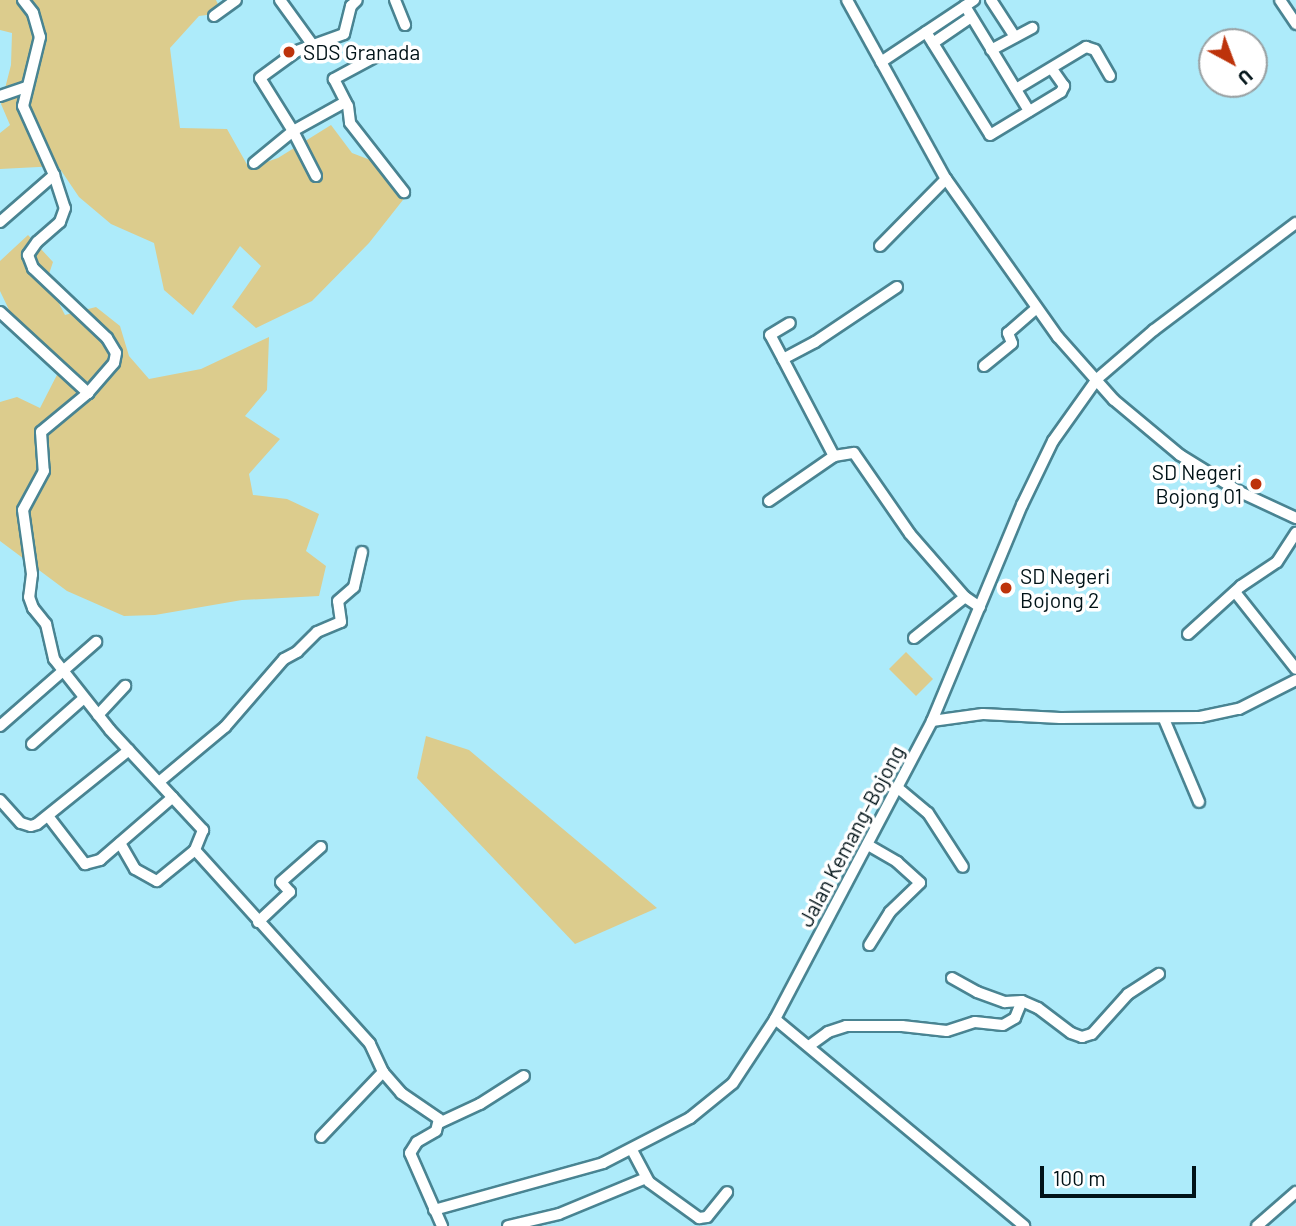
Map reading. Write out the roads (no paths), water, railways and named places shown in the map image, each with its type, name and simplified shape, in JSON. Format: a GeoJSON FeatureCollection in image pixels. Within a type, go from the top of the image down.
{"type":"FeatureCollection","features":[{"type":"Feature","properties":{"kind":"street"},"geometry":{"type":"LineString","coordinates":[[23,0],[33,13],[40,37],[23,106],[64,200],[64,216],[29,249],[28,255],[33,268],[107,338],[116,353],[114,363],[88,393],[41,432],[44,471],[23,510],[32,575],[29,597],[33,608],[46,624],[47,642],[62,673],[203,830],[195,850],[157,881],[135,869],[120,843]]}},
{"type":"Feature","properties":{"kind":"street"},"geometry":{"type":"LineString","coordinates":[[214,16],[236,0]]}},
{"type":"Feature","properties":{"kind":"street"},"geometry":{"type":"LineString","coordinates":[[280,0],[312,44]]}},
{"type":"Feature","properties":{"kind":"street"},"geometry":{"type":"LineString","coordinates":[[316,176],[293,131],[260,78],[312,44],[344,34],[351,6],[357,0]]}},
{"type":"Feature","properties":{"kind":"street"},"geometry":{"type":"LineString","coordinates":[[395,0],[405,26]]}},
{"type":"Feature","properties":{"kind":"street"},"geometry":{"type":"LineString","coordinates":[[847,0],[946,178],[1058,337],[1114,400],[1199,469],[1296,518]]}},
{"type":"Feature","properties":{"kind":"street"},"geometry":{"type":"LineString","coordinates":[[991,0],[1015,37]]}},
{"type":"Feature","properties":{"kind":"street"},"geometry":{"type":"LineString","coordinates":[[1280,0],[1296,24]]}},
{"type":"Feature","properties":{"kind":"street"},"geometry":{"type":"LineString","coordinates":[[881,61],[969,3],[971,17],[1029,111]]}},
{"type":"Feature","properties":{"kind":"street"},"geometry":{"type":"LineString","coordinates":[[933,43],[971,17]]}},
{"type":"Feature","properties":{"kind":"street"},"geometry":{"type":"LineString","coordinates":[[991,50],[1032,28]]}},
{"type":"Feature","properties":{"kind":"street"},"geometry":{"type":"LineString","coordinates":[[926,32],[987,134],[1063,90],[1052,69]]}},
{"type":"Feature","properties":{"kind":"street"},"geometry":{"type":"LineString","coordinates":[[1016,89],[1086,47],[1091,47],[1110,76]]}},
{"type":"Feature","properties":{"kind":"street"},"geometry":{"type":"LineString","coordinates":[[382,53],[334,77],[345,102],[350,123],[404,192]]}},
{"type":"Feature","properties":{"kind":"street"},"geometry":{"type":"LineString","coordinates":[[0,96],[26,87]]}},
{"type":"Feature","properties":{"kind":"street"},"geometry":{"type":"LineString","coordinates":[[254,163],[293,131],[345,102]]}},
{"type":"Feature","properties":{"kind":"street"},"geometry":{"type":"LineString","coordinates":[[1,219],[54,175]]}},
{"type":"Feature","properties":{"kind":"street"},"geometry":{"type":"LineString","coordinates":[[880,246],[946,178]]}},
{"type":"Feature","properties":{"kind":"street","name":"Jalan Kemang–Bojong"},"geometry":{"type":"LineString","coordinates":[[434,1210],[603,1163],[690,1118],[733,1083],[775,1019],[932,721],[1047,452],[1097,379],[1154,330],[1296,223]]}},
{"type":"Feature","properties":{"kind":"street"},"geometry":{"type":"LineString","coordinates":[[783,359],[816,342],[897,287]]}},
{"type":"Feature","properties":{"kind":"street"},"geometry":{"type":"LineString","coordinates":[[984,366],[1012,343],[1008,333],[1037,307]]}},
{"type":"Feature","properties":{"kind":"street"},"geometry":{"type":"LineString","coordinates":[[0,312],[88,393]]}},
{"type":"Feature","properties":{"kind":"street"},"geometry":{"type":"LineString","coordinates":[[790,323],[770,335],[834,456]]}},
{"type":"Feature","properties":{"kind":"street"},"geometry":{"type":"LineString","coordinates":[[769,500],[834,456],[854,454],[910,534],[965,597],[979,607]]}},
{"type":"Feature","properties":{"kind":"street"},"geometry":{"type":"LineString","coordinates":[[1188,634],[1236,592],[1277,562],[1296,533]]}},
{"type":"Feature","properties":{"kind":"street"},"geometry":{"type":"LineString","coordinates":[[159,782],[225,727],[284,659],[298,651],[313,635],[341,622],[338,601],[355,585],[362,552]]}},
{"type":"Feature","properties":{"kind":"street"},"geometry":{"type":"LineString","coordinates":[[1236,592],[1296,669]]}},
{"type":"Feature","properties":{"kind":"street"},"geometry":{"type":"LineString","coordinates":[[914,638],[965,597]]}},
{"type":"Feature","properties":{"kind":"street"},"geometry":{"type":"LineString","coordinates":[[2,720],[62,673],[96,642]]}},
{"type":"Feature","properties":{"kind":"street"},"geometry":{"type":"LineString","coordinates":[[932,721],[983,714],[1164,719],[1200,717],[1239,709],[1295,682]]}},
{"type":"Feature","properties":{"kind":"street"},"geometry":{"type":"LineString","coordinates":[[98,715],[125,686]]}},
{"type":"Feature","properties":{"kind":"street"},"geometry":{"type":"LineString","coordinates":[[32,744],[84,698]]}},
{"type":"Feature","properties":{"kind":"street"},"geometry":{"type":"LineString","coordinates":[[1164,719],[1199,802]]}},
{"type":"Feature","properties":{"kind":"street"},"geometry":{"type":"LineString","coordinates":[[0,800],[26,826],[37,824],[129,750]]}},
{"type":"Feature","properties":{"kind":"street"},"geometry":{"type":"LineString","coordinates":[[898,788],[928,813],[962,867]]}},
{"type":"Feature","properties":{"kind":"street"},"geometry":{"type":"LineString","coordinates":[[48,816],[85,864],[100,860],[173,797]]}},
{"type":"Feature","properties":{"kind":"street"},"geometry":{"type":"LineString","coordinates":[[868,845],[897,862],[920,883],[890,912],[869,945]]}},
{"type":"Feature","properties":{"kind":"street"},"geometry":{"type":"LineString","coordinates":[[258,922],[290,892],[281,883],[321,847]]}},
{"type":"Feature","properties":{"kind":"street"},"geometry":{"type":"LineString","coordinates":[[195,850],[370,1044],[383,1072],[401,1093],[436,1115],[439,1124]]}},
{"type":"Feature","properties":{"kind":"street"},"geometry":{"type":"LineString","coordinates":[[951,978],[977,992],[1005,1002],[1022,1001],[1038,1008],[1071,1033],[1082,1037],[1092,1034],[1128,994],[1159,974]]}},
{"type":"Feature","properties":{"kind":"street"},"geometry":{"type":"LineString","coordinates":[[809,1046],[828,1032],[846,1026],[902,1026],[947,1031],[975,1022],[1003,1025],[1015,1018],[1022,1001]]}},
{"type":"Feature","properties":{"kind":"street"},"geometry":{"type":"LineString","coordinates":[[775,1019],[1024,1226]]}},
{"type":"Feature","properties":{"kind":"street"},"geometry":{"type":"LineString","coordinates":[[321,1137],[383,1072]]}},
{"type":"Feature","properties":{"kind":"street"},"geometry":{"type":"LineString","coordinates":[[442,1226],[410,1153],[417,1142],[436,1131],[439,1124],[480,1104],[524,1076]]}},
{"type":"Feature","properties":{"kind":"street"},"geometry":{"type":"LineString","coordinates":[[632,1150],[646,1178],[660,1192],[702,1219],[727,1192]]}},
{"type":"Feature","properties":{"kind":"street"},"geometry":{"type":"LineString","coordinates":[[508,1226],[559,1214],[646,1178]]}},
{"type":"Feature","properties":{"kind":"street"},"geometry":{"type":"LineString","coordinates":[[1256,1226],[1296,1192]]}},
{"type":"Feature","properties":{"kind":"place","name":"SDS Granada"},"geometry":{"type":"Point","coordinates":[289,52]}},
{"type":"Feature","properties":{"kind":"place","name":"SD Negeri Bojong 01"},"geometry":{"type":"Point","coordinates":[1256,484]}},
{"type":"Feature","properties":{"kind":"place","name":"SD Negeri Bojong 2"},"geometry":{"type":"Point","coordinates":[1006,588]}}]}
